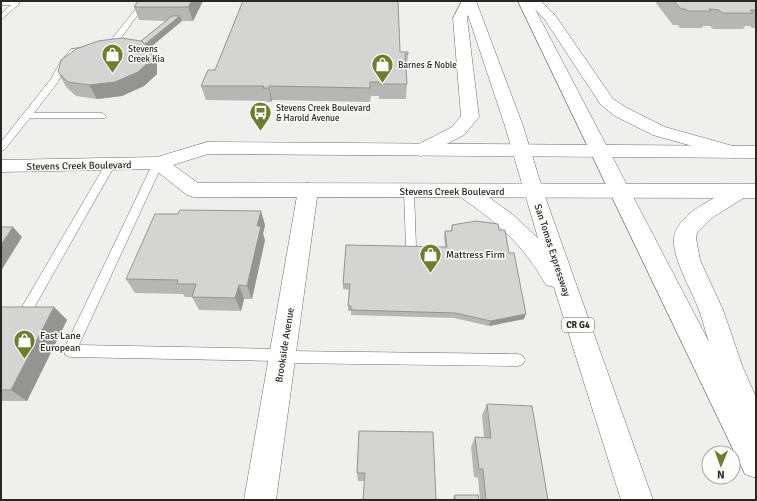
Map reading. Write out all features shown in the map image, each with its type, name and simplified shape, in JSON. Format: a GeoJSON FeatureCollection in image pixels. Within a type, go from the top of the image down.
{"type":"FeatureCollection","features":[{"type":"Feature","properties":{"kind":"main road"},"geometry":{"type":"LineString","coordinates":[[421,150],[458,131],[470,117],[460,18],[469,1]]}},
{"type":"Feature","properties":{"kind":"main road","name":"San Tomas Expressway"},"geometry":{"type":"LineString","coordinates":[[469,1],[521,150],[533,191],[637,500]]}},
{"type":"Feature","properties":{"kind":"main road"},"geometry":{"type":"LineString","coordinates":[[524,1],[756,463]]}},
{"type":"Feature","properties":{"kind":"main road"},"geometry":{"type":"LineString","coordinates":[[534,1],[550,18],[607,102],[621,112],[659,131],[734,152]]}},
{"type":"Feature","properties":{"kind":"main road","name":"Stevens Creek Boulevard"},"geometry":{"type":"LineString","coordinates":[[1,166],[158,163],[207,148],[756,152]]}},
{"type":"Feature","properties":{"kind":"main road","name":"Stevens Creek Boulevard"},"geometry":{"type":"LineString","coordinates":[[158,163],[194,190],[748,191]]}},
{"type":"Feature","properties":{"kind":"main road","name":"Brookside Avenue"},"geometry":{"type":"LineString","coordinates":[[260,500],[308,190]]}},
{"type":"Feature","properties":{"kind":"main road"},"geometry":{"type":"LineString","coordinates":[[466,191],[486,204],[517,229],[540,254],[573,309]]}},
{"type":"Feature","properties":{"kind":"main road"},"geometry":{"type":"LineString","coordinates":[[748,191],[706,212],[688,229],[685,238],[689,260],[711,310],[730,368],[756,431]]}},
{"type":"Feature","properties":{"kind":"lane"},"geometry":{"type":"LineString","coordinates":[[1,148],[55,80],[63,64],[74,51],[110,47],[140,7],[154,7],[159,1]]}},
{"type":"Feature","properties":{"kind":"lane"},"geometry":{"type":"LineString","coordinates":[[1,3],[16,3],[1,18]]}},
{"type":"Feature","properties":{"kind":"lane"},"geometry":{"type":"LineString","coordinates":[[28,115],[102,116]]}},
{"type":"Feature","properties":{"kind":"lane"},"geometry":{"type":"LineString","coordinates":[[158,163],[70,351],[518,360]]}},
{"type":"Feature","properties":{"kind":"lane"},"geometry":{"type":"LineString","coordinates":[[27,309],[110,165]]}},
{"type":"Feature","properties":{"kind":"lane"},"geometry":{"type":"LineString","coordinates":[[409,191],[411,247]]}},
{"type":"Feature","properties":{"kind":"building"},"geometry":{"type":"Polygon","coordinates":[[[138,1],[192,1],[188,7],[134,7],[138,1]]]}},
{"type":"Feature","properties":{"kind":"building"},"geometry":{"type":"Polygon","coordinates":[[[243,1],[398,1],[400,52],[408,52],[408,54],[405,54],[407,84],[379,84],[379,82],[370,82],[370,88],[269,86],[269,88],[263,88],[264,86],[201,86],[208,70],[215,70],[243,1]]]}},
{"type":"Feature","properties":{"kind":"building"},"geometry":{"type":"Polygon","coordinates":[[[674,1],[756,1],[756,10],[750,10],[753,13],[722,13],[719,10],[709,9],[711,11],[688,11],[686,9],[681,9],[674,1]]]}},
{"type":"Feature","properties":{"kind":"building"},"geometry":{"type":"Polygon","coordinates":[[[172,16],[180,16],[145,44],[141,41],[172,16]]]}},
{"type":"Feature","properties":{"kind":"building"},"geometry":{"type":"Polygon","coordinates":[[[121,38],[141,41],[151,49],[151,60],[138,72],[115,82],[89,85],[68,82],[58,72],[61,60],[76,49],[98,41],[121,38]]]}},
{"type":"Feature","properties":{"kind":"building"},"geometry":{"type":"Polygon","coordinates":[[[180,210],[261,211],[257,226],[261,226],[247,286],[239,285],[235,298],[192,297],[196,284],[177,284],[178,280],[126,279],[155,214],[178,214],[180,210]]]}},
{"type":"Feature","properties":{"kind":"building","name":"Mattress Firm"},"geometry":{"type":"Polygon","coordinates":[[[476,221],[498,224],[499,230],[505,230],[509,253],[514,253],[526,314],[491,321],[455,313],[351,310],[351,306],[348,306],[350,284],[343,284],[346,245],[447,247],[445,231],[452,231],[452,225],[476,221]]]}},
{"type":"Feature","properties":{"kind":"building"},"geometry":{"type":"Polygon","coordinates":[[[1,227],[13,227],[1,245],[1,227]]]}},
{"type":"Feature","properties":{"kind":"building"},"geometry":{"type":"Polygon","coordinates":[[[1,307],[54,307],[11,390],[1,390],[1,307]]]}},
{"type":"Feature","properties":{"kind":"building"},"geometry":{"type":"Polygon","coordinates":[[[487,404],[532,406],[548,500],[486,500],[483,469],[479,469],[475,437],[491,438],[487,404]]]}},
{"type":"Feature","properties":{"kind":"building"},"geometry":{"type":"Polygon","coordinates":[[[359,431],[433,432],[436,500],[363,500],[365,473],[357,473],[359,431]]]}},
{"type":"Feature","properties":{"kind":"building"},"geometry":{"type":"Polygon","coordinates":[[[455,495],[478,495],[479,500],[455,500],[455,495]]]}},
{"type":"Feature","properties":{"kind":"place","name":"Stevens Creek Kia"},"geometry":{"type":"Point","coordinates":[113,74]}},
{"type":"Feature","properties":{"kind":"place","name":"Barnes & Noble"},"geometry":{"type":"Point","coordinates":[382,84]}},
{"type":"Feature","properties":{"kind":"place","name":"Stevens Creek Boulevard & Harold Avenue"},"geometry":{"type":"Point","coordinates":[261,132]}},
{"type":"Feature","properties":{"kind":"place","name":"Mattress Firm"},"geometry":{"type":"Point","coordinates":[430,274]}},
{"type":"Feature","properties":{"kind":"place","name":"Fast Lane European"},"geometry":{"type":"Point","coordinates":[24,360]}}]}
